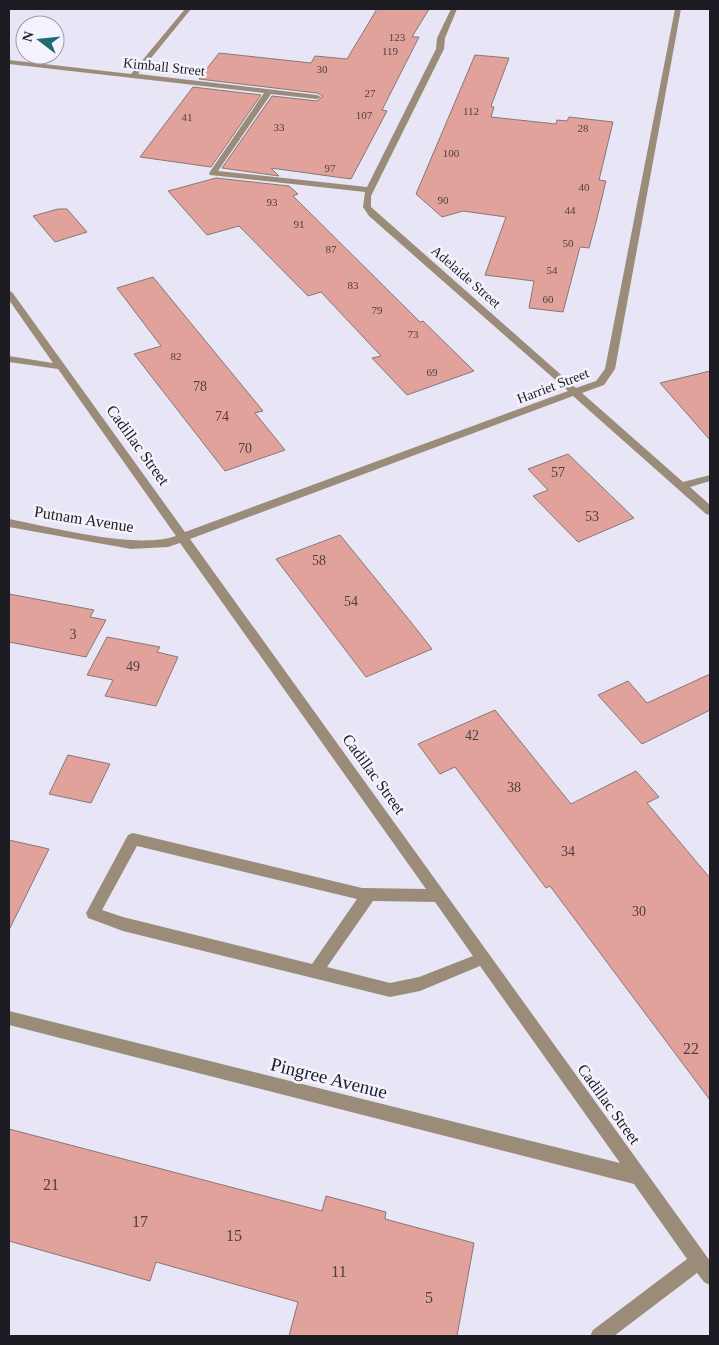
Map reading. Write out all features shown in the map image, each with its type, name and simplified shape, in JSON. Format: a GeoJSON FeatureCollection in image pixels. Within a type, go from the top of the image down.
{"type":"FeatureCollection","features":[{"type":"Feature","properties":{"kind":"street"},"geometry":{"type":"LineString","coordinates":[[133,76],[188,9]]}},
{"type":"Feature","properties":{"kind":"street","name":"Adelaide Street"},"geometry":{"type":"LineString","coordinates":[[454,9],[441,38],[440,49],[367,196],[366,204],[372,214],[710,511]]}},
{"type":"Feature","properties":{"kind":"street","name":"Harriet Street"},"geometry":{"type":"LineString","coordinates":[[184,538],[600,383],[610,369],[678,9]]}},
{"type":"Feature","properties":{"kind":"street","name":"Kimball Street"},"geometry":{"type":"LineString","coordinates":[[9,62],[317,97]]}},
{"type":"Feature","properties":{"kind":"street"},"geometry":{"type":"LineString","coordinates":[[269,91],[213,173],[370,190]]}},
{"type":"Feature","properties":{"kind":"street","name":"Cadillac Street"},"geometry":{"type":"LineString","coordinates":[[9,294],[710,1276]]}},
{"type":"Feature","properties":{"kind":"street"},"geometry":{"type":"LineString","coordinates":[[9,359],[61,367]]}},
{"type":"Feature","properties":{"kind":"street"},"geometry":{"type":"LineString","coordinates":[[681,486],[710,478]]}},
{"type":"Feature","properties":{"kind":"street","name":"Putnam Avenue"},"geometry":{"type":"LineString","coordinates":[[9,523],[131,545],[157,544],[184,538]]}},
{"type":"Feature","properties":{"kind":"street"},"geometry":{"type":"LineString","coordinates":[[440,896],[369,894],[133,839],[92,913],[123,924],[390,990],[420,984],[484,958]]}},
{"type":"Feature","properties":{"kind":"street"},"geometry":{"type":"LineString","coordinates":[[315,972],[369,894]]}},
{"type":"Feature","properties":{"kind":"street","name":"Pingree Avenue"},"geometry":{"type":"LineString","coordinates":[[9,1018],[640,1177]]}},
{"type":"Feature","properties":{"kind":"street"},"geometry":{"type":"LineString","coordinates":[[599,1336],[699,1261]]}},
{"type":"Feature","properties":{"kind":"building"},"geometry":{"type":"Polygon","coordinates":[[[377,9],[429,9],[412,37],[419,37],[382,110],[387,111],[351,179],[271,168],[279,176],[222,168],[272,96],[317,101],[323,96],[317,93],[199,79],[219,53],[311,63],[315,56],[347,59],[377,9]]]}},
{"type":"Feature","properties":{"kind":"building"},"geometry":{"type":"Polygon","coordinates":[[[475,55],[509,58],[491,106],[494,107],[491,117],[556,124],[557,120],[567,121],[569,117],[613,122],[599,180],[606,181],[596,222],[589,248],[580,247],[563,312],[529,308],[534,281],[485,275],[506,217],[463,211],[442,217],[416,194],[475,55]]]}},
{"type":"Feature","properties":{"kind":"building"},"geometry":{"type":"Polygon","coordinates":[[[193,87],[261,95],[211,167],[140,157],[193,87]]]}},
{"type":"Feature","properties":{"kind":"building"},"geometry":{"type":"Polygon","coordinates":[[[216,178],[289,186],[298,194],[293,196],[420,322],[423,321],[474,371],[407,395],[372,358],[381,356],[321,292],[308,296],[239,226],[207,235],[168,191],[216,178]]]}},
{"type":"Feature","properties":{"kind":"building"},"geometry":{"type":"Polygon","coordinates":[[[58,209],[67,209],[87,232],[55,242],[33,216],[58,209]]]}},
{"type":"Feature","properties":{"kind":"building"},"geometry":{"type":"Polygon","coordinates":[[[153,277],[263,411],[255,413],[285,450],[225,471],[134,354],[161,346],[117,288],[153,277]]]}},
{"type":"Feature","properties":{"kind":"building"},"geometry":{"type":"Polygon","coordinates":[[[710,371],[710,440],[660,383],[710,371]]]}},
{"type":"Feature","properties":{"kind":"building"},"geometry":{"type":"Polygon","coordinates":[[[568,454],[634,518],[578,542],[533,496],[548,490],[528,469],[568,454]]]}},
{"type":"Feature","properties":{"kind":"building"},"geometry":{"type":"Polygon","coordinates":[[[340,535],[432,649],[366,677],[276,559],[340,535]]]}},
{"type":"Feature","properties":{"kind":"building"},"geometry":{"type":"Polygon","coordinates":[[[9,594],[94,610],[90,617],[106,620],[86,657],[9,642],[9,594]]]}},
{"type":"Feature","properties":{"kind":"building"},"geometry":{"type":"Polygon","coordinates":[[[107,637],[160,647],[157,652],[178,657],[156,706],[105,696],[113,680],[87,675],[107,637]]]}},
{"type":"Feature","properties":{"kind":"building"},"geometry":{"type":"Polygon","coordinates":[[[710,674],[710,710],[642,744],[598,695],[628,681],[647,703],[710,674]]]}},
{"type":"Feature","properties":{"kind":"building"},"geometry":{"type":"Polygon","coordinates":[[[495,710],[571,804],[636,771],[659,797],[647,803],[710,878],[710,1100],[550,886],[546,888],[455,767],[440,774],[418,744],[495,710]]]}},
{"type":"Feature","properties":{"kind":"building"},"geometry":{"type":"Polygon","coordinates":[[[68,755],[110,764],[91,803],[49,794],[68,755]]]}},
{"type":"Feature","properties":{"kind":"building"},"geometry":{"type":"Polygon","coordinates":[[[9,840],[49,849],[9,930],[9,840]]]}},
{"type":"Feature","properties":{"kind":"building"},"geometry":{"type":"Polygon","coordinates":[[[9,1129],[322,1211],[326,1196],[386,1212],[385,1219],[474,1243],[457,1336],[289,1336],[298,1302],[156,1262],[150,1281],[9,1241],[9,1129]]]}}]}
